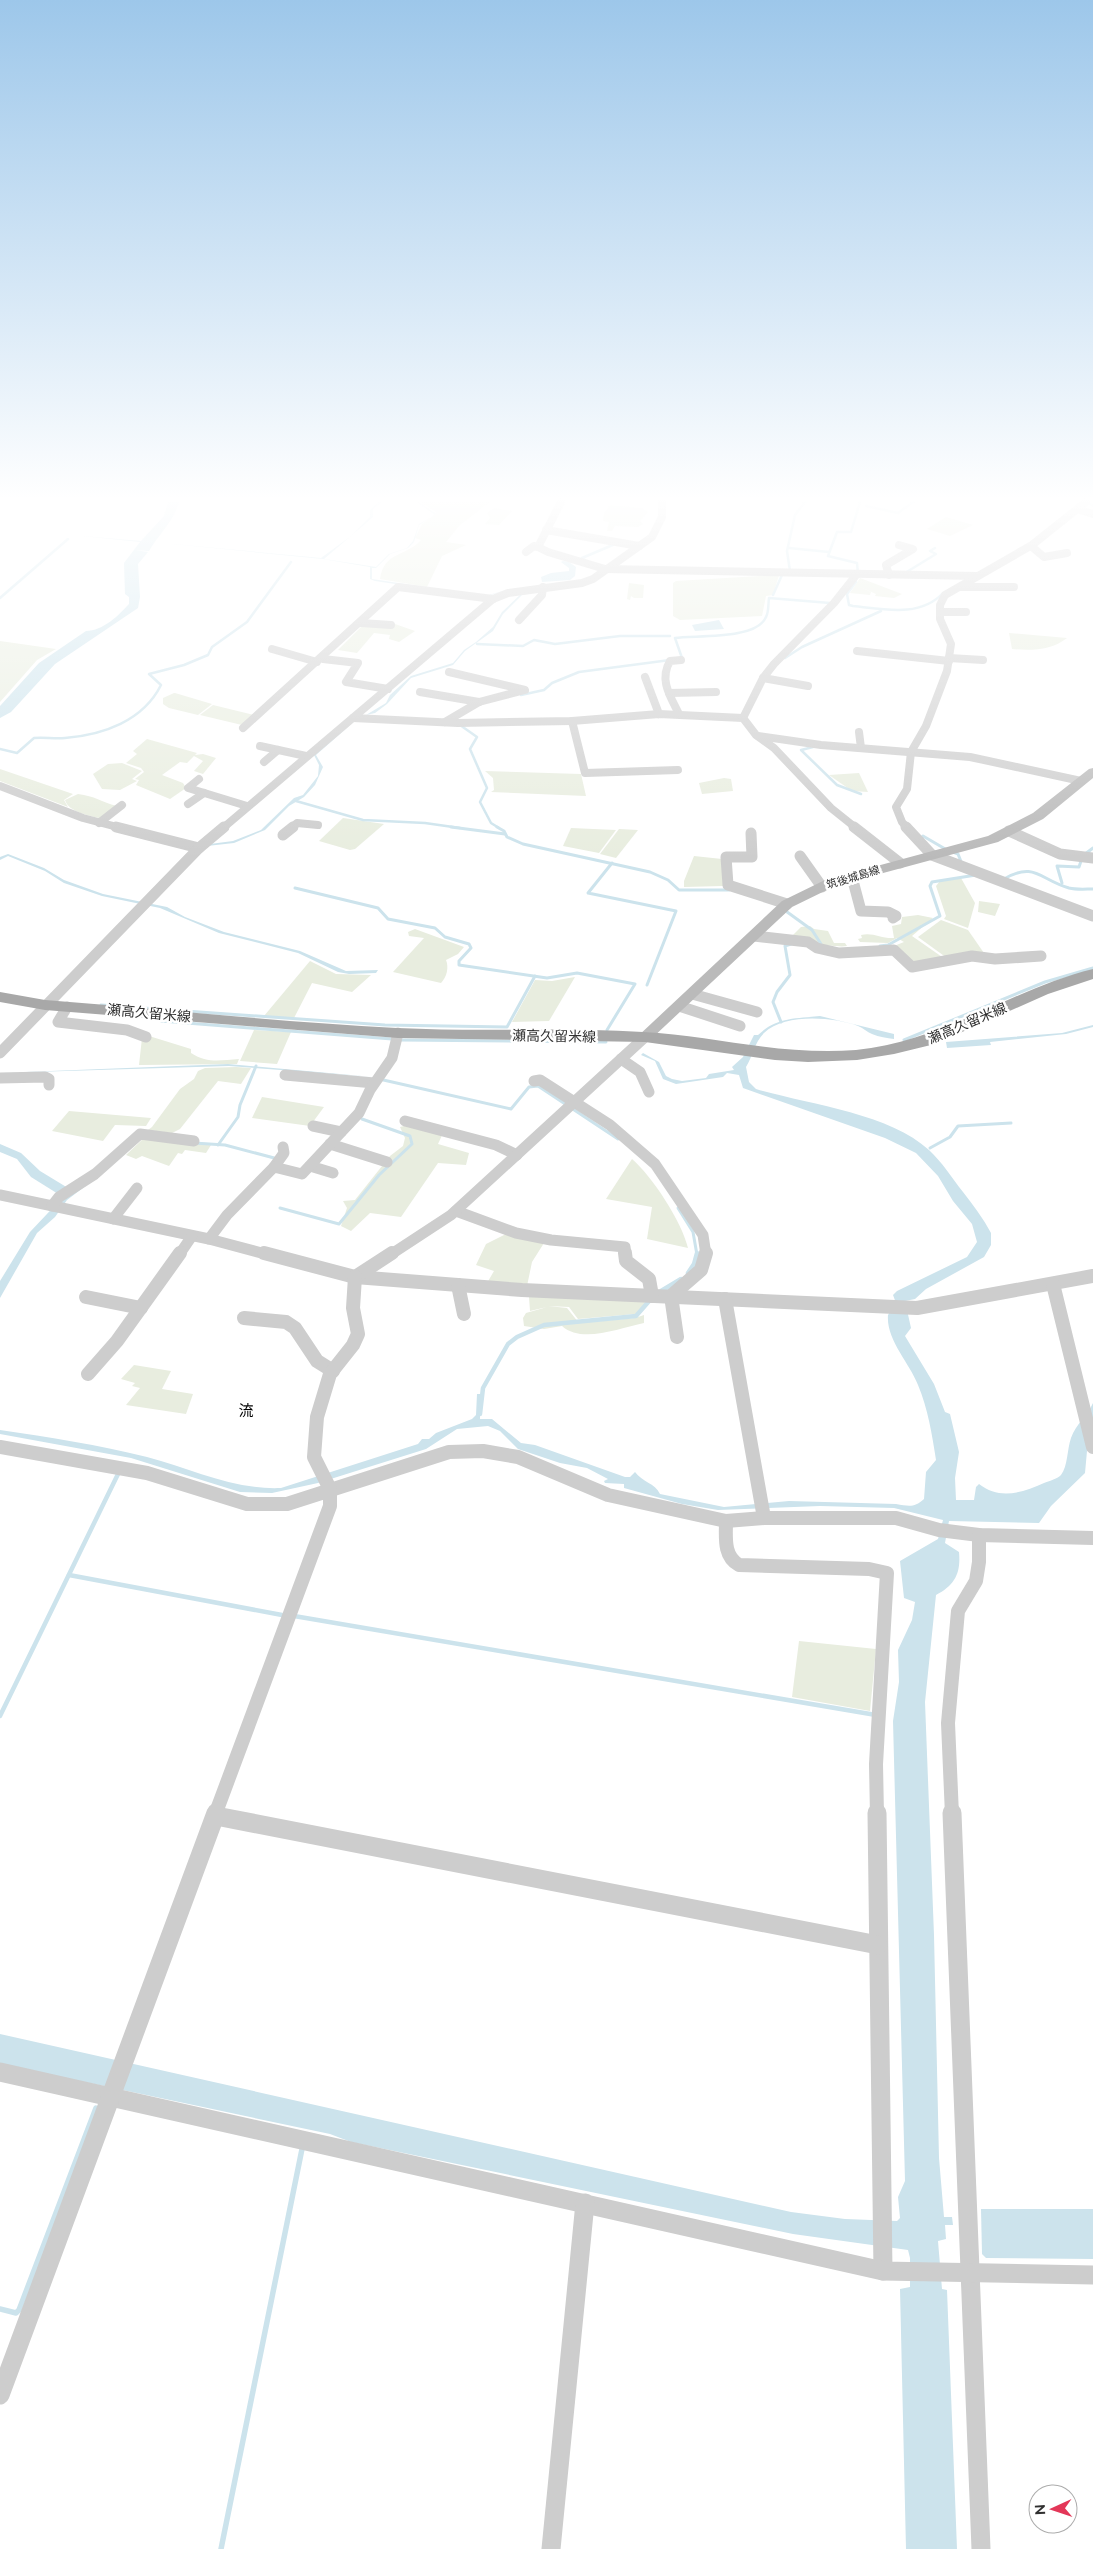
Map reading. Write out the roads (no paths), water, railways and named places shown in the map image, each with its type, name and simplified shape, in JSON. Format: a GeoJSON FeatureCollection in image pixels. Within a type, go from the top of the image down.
{"type":"FeatureCollection","features":[{"type":"Feature","properties":{"kind":"main road","name":"瀬高久留米線"},"geometry":{"type":"LineString","coordinates":[[0,998],[67,1007],[398,1033],[646,1037],[808,1057],[857,1055],[894,1049],[929,1040],[1042,990],[1093,974]]}},
{"type":"Feature","properties":{"kind":"street"},"geometry":{"type":"LineString","coordinates":[[0,1053],[198,848],[467,621]]}},
{"type":"Feature","properties":{"kind":"street"},"geometry":{"type":"LineString","coordinates":[[743,718],[763,678],[818,621]]}},
{"type":"Feature","properties":{"kind":"street"},"geometry":{"type":"LineString","coordinates":[[941,621],[951,644],[948,671],[926,726],[912,752],[907,789],[896,807],[902,822],[932,855],[1093,916]]}},
{"type":"Feature","properties":{"kind":"street"},"geometry":{"type":"LineString","coordinates":[[243,728],[362,623],[391,625]]}},
{"type":"Feature","properties":{"kind":"street"},"geometry":{"type":"LineString","coordinates":[[272,650],[320,661],[358,663],[346,682],[388,688]]}},
{"type":"Feature","properties":{"kind":"street"},"geometry":{"type":"LineString","coordinates":[[857,651],[949,660],[983,660]]}},
{"type":"Feature","properties":{"kind":"street"},"geometry":{"type":"LineString","coordinates":[[679,714],[669,693],[664,674],[670,662],[681,660]]}},
{"type":"Feature","properties":{"kind":"street"},"geometry":{"type":"LineString","coordinates":[[288,670],[302,674]]}},
{"type":"Feature","properties":{"kind":"street"},"geometry":{"type":"LineString","coordinates":[[445,722],[479,702],[524,690],[449,672]]}},
{"type":"Feature","properties":{"kind":"street"},"geometry":{"type":"LineString","coordinates":[[645,677],[658,714]]}},
{"type":"Feature","properties":{"kind":"street"},"geometry":{"type":"LineString","coordinates":[[763,678],[808,686]]}},
{"type":"Feature","properties":{"kind":"street"},"geometry":{"type":"LineString","coordinates":[[421,692],[479,702]]}},
{"type":"Feature","properties":{"kind":"street"},"geometry":{"type":"LineString","coordinates":[[669,693],[716,692]]}},
{"type":"Feature","properties":{"kind":"street"},"geometry":{"type":"LineString","coordinates":[[354,718],[445,722],[572,720],[658,714],[743,718],[756,735],[774,748],[831,808],[900,863]]}},
{"type":"Feature","properties":{"kind":"street"},"geometry":{"type":"LineString","coordinates":[[572,720],[585,773],[678,770]]}},
{"type":"Feature","properties":{"kind":"street"},"geometry":{"type":"LineString","coordinates":[[859,732],[861,748]]}},
{"type":"Feature","properties":{"kind":"street"},"geometry":{"type":"LineString","coordinates":[[756,735],[861,748],[970,757],[1081,781]]}},
{"type":"Feature","properties":{"kind":"street"},"geometry":{"type":"LineString","coordinates":[[260,746],[306,756]]}},
{"type":"Feature","properties":{"kind":"street"},"geometry":{"type":"LineString","coordinates":[[264,762],[278,750]]}},
{"type":"Feature","properties":{"kind":"street","name":"筑後城島線"},"geometry":{"type":"LineString","coordinates":[[646,1037],[787,904],[822,887],[852,877],[994,839],[1038,816],[1093,772]]}},
{"type":"Feature","properties":{"kind":"street"},"geometry":{"type":"LineString","coordinates":[[199,780],[188,788],[247,806]]}},
{"type":"Feature","properties":{"kind":"street"},"geometry":{"type":"LineString","coordinates":[[0,786],[82,818],[198,848]]}},
{"type":"Feature","properties":{"kind":"street"},"geometry":{"type":"LineString","coordinates":[[188,804],[204,793]]}},
{"type":"Feature","properties":{"kind":"street"},"geometry":{"type":"LineString","coordinates":[[99,822],[122,805]]}},
{"type":"Feature","properties":{"kind":"street"},"geometry":{"type":"LineString","coordinates":[[66,818],[82,818]]}},
{"type":"Feature","properties":{"kind":"street"},"geometry":{"type":"LineString","coordinates":[[283,835],[297,822],[318,825]]}},
{"type":"Feature","properties":{"kind":"street"},"geometry":{"type":"LineString","coordinates":[[1009,832],[1056,853],[1081,859],[1093,858]]}},
{"type":"Feature","properties":{"kind":"street"},"geometry":{"type":"LineString","coordinates":[[750,833],[752,858],[726,857],[728,885],[787,904]]}},
{"type":"Feature","properties":{"kind":"street"},"geometry":{"type":"LineString","coordinates":[[800,856],[822,887]]}},
{"type":"Feature","properties":{"kind":"street"},"geometry":{"type":"LineString","coordinates":[[852,877],[859,910],[864,912],[886,912],[896,916],[892,918]]}},
{"type":"Feature","properties":{"kind":"street"},"geometry":{"type":"LineString","coordinates":[[754,936],[808,942],[813,946],[839,953],[894,950],[912,967],[972,956],[995,960],[1041,956]]}},
{"type":"Feature","properties":{"kind":"street"},"geometry":{"type":"LineString","coordinates":[[692,994],[757,1012]]}},
{"type":"Feature","properties":{"kind":"street"},"geometry":{"type":"LineString","coordinates":[[679,1006],[740,1026]]}},
{"type":"Feature","properties":{"kind":"street"},"geometry":{"type":"LineString","coordinates":[[67,1007],[58,1022],[127,1030],[146,1038]]}},
{"type":"Feature","properties":{"kind":"street"},"geometry":{"type":"LineString","coordinates":[[274,1167],[302,1174],[310,1166],[359,1113],[374,1083],[392,1058],[398,1033]]}},
{"type":"Feature","properties":{"kind":"street"},"geometry":{"type":"LineString","coordinates":[[355,1277],[456,1211],[646,1037]]}},
{"type":"Feature","properties":{"kind":"street"},"geometry":{"type":"LineString","coordinates":[[621,1059],[631,1064],[646,1078],[649,1092]]}},
{"type":"Feature","properties":{"kind":"street"},"geometry":{"type":"LineString","coordinates":[[285,1075],[374,1083]]}},
{"type":"Feature","properties":{"kind":"street"},"geometry":{"type":"LineString","coordinates":[[0,1078],[48,1078],[49,1085]]}},
{"type":"Feature","properties":{"kind":"street"},"geometry":{"type":"LineString","coordinates":[[534,1081],[540,1080],[610,1125],[660,1169],[703,1235],[706,1255],[701,1270],[671,1296]]}},
{"type":"Feature","properties":{"kind":"street"},"geometry":{"type":"LineString","coordinates":[[405,1121],[496,1145],[517,1155]]}},
{"type":"Feature","properties":{"kind":"street"},"geometry":{"type":"LineString","coordinates":[[313,1126],[341,1132]]}},
{"type":"Feature","properties":{"kind":"street"},"geometry":{"type":"LineString","coordinates":[[52,1206],[59,1197],[95,1174],[140,1134],[153,1134],[194,1141]]}},
{"type":"Feature","properties":{"kind":"street"},"geometry":{"type":"LineString","coordinates":[[330,1144],[387,1162]]}},
{"type":"Feature","properties":{"kind":"street"},"geometry":{"type":"LineString","coordinates":[[209,1239],[227,1215],[274,1167],[284,1153],[283,1147]]}},
{"type":"Feature","properties":{"kind":"street"},"geometry":{"type":"LineString","coordinates":[[310,1166],[333,1173]]}},
{"type":"Feature","properties":{"kind":"street"},"geometry":{"type":"LineString","coordinates":[[113,1219],[138,1188]]}},
{"type":"Feature","properties":{"kind":"street"},"geometry":{"type":"LineString","coordinates":[[0,1195],[209,1239],[355,1277],[522,1290],[917,1308],[1093,1276]]}},
{"type":"Feature","properties":{"kind":"street"},"geometry":{"type":"LineString","coordinates":[[456,1211],[525,1235],[551,1240],[625,1246],[626,1261],[649,1279],[652,1296]]}},
{"type":"Feature","properties":{"kind":"street"},"geometry":{"type":"LineString","coordinates":[[88,1374],[117,1341],[192,1236]]}},
{"type":"Feature","properties":{"kind":"street"},"geometry":{"type":"LineString","coordinates":[[0,2395],[330,1506],[330,1490],[314,1457],[317,1417],[332,1371],[353,1345],[358,1334],[353,1308],[355,1277]]}},
{"type":"Feature","properties":{"kind":"street"},"geometry":{"type":"LineString","coordinates":[[1053,1284],[1093,1447]]}},
{"type":"Feature","properties":{"kind":"street"},"geometry":{"type":"LineString","coordinates":[[458,1285],[464,1314]]}},
{"type":"Feature","properties":{"kind":"street"},"geometry":{"type":"LineString","coordinates":[[86,1296],[141,1308]]}},
{"type":"Feature","properties":{"kind":"street"},"geometry":{"type":"LineString","coordinates":[[671,1296],[677,1337]]}},
{"type":"Feature","properties":{"kind":"street"},"geometry":{"type":"LineString","coordinates":[[725,1299],[764,1518]]}},
{"type":"Feature","properties":{"kind":"street"},"geometry":{"type":"LineString","coordinates":[[244,1318],[286,1322],[295,1328],[317,1360],[332,1371]]}},
{"type":"Feature","properties":{"kind":"street"},"geometry":{"type":"LineString","coordinates":[[0,1447],[147,1473],[247,1504],[287,1504],[449,1452],[483,1451],[518,1457],[608,1495],[726,1520],[764,1518],[896,1518],[939,1530],[979,1535],[1093,1538]]}},
{"type":"Feature","properties":{"kind":"street"},"geometry":{"type":"LineString","coordinates":[[726,1520],[728,1558],[732,1563],[739,1565],[869,1568],[887,1573],[876,1764],[883,2271]]}},
{"type":"Feature","properties":{"kind":"street"},"geometry":{"type":"LineString","coordinates":[[979,1535],[978,1567],[974,1587],[958,1611],[948,1723],[981,2549]]}},
{"type":"Feature","properties":{"kind":"street"},"geometry":{"type":"LineString","coordinates":[[216,1816],[878,1945]]}},
{"type":"Feature","properties":{"kind":"street"},"geometry":{"type":"LineString","coordinates":[[0,2072],[883,2271],[1093,2275]]}},
{"type":"Feature","properties":{"kind":"street"},"geometry":{"type":"LineString","coordinates":[[551,2549],[585,2203]]}},
{"type":"Feature","properties":{"kind":"water"},"geometry":{"type":"Polygon","coordinates":[[[110,621],[119,621],[55,664],[11,712],[0,718],[0,706],[39,663],[86,631],[104,625],[110,621]]]}},
{"type":"Feature","properties":{"kind":"water"},"geometry":{"type":"Polygon","coordinates":[[[497,621],[499,621],[493,631],[465,651],[453,665],[411,678],[387,704],[375,713],[366,715],[386,703],[390,695],[411,676],[453,663],[464,650],[493,627],[497,621]]]}},
{"type":"Feature","properties":{"kind":"water"},"geometry":{"type":"Polygon","coordinates":[[[720,621],[724,629],[695,631],[692,625],[720,621]]]}},
{"type":"Feature","properties":{"kind":"water"},"geometry":{"type":"Polygon","coordinates":[[[356,720],[316,755],[323,767],[315,785],[304,797],[289,806],[265,830],[234,843],[207,846],[233,841],[261,830],[294,798],[303,795],[318,776],[319,765],[314,755],[356,720]]]}},
{"type":"Feature","properties":{"kind":"water"},"geometry":{"type":"Polygon","coordinates":[[[8,854],[44,868],[64,880],[103,894],[167,907],[185,917],[224,932],[300,951],[346,971],[378,970],[376,973],[349,974],[338,972],[298,953],[219,933],[160,908],[102,896],[64,883],[45,871],[8,856],[0,860],[0,857],[8,854]]]}},
{"type":"Feature","properties":{"kind":"water"},"geometry":{"type":"Polygon","coordinates":[[[820,1016],[894,1034],[894,1039],[877,1036],[858,1026],[836,1020],[810,1019],[784,1022],[764,1033],[758,1041],[746,1067],[749,1082],[756,1089],[870,1118],[912,1137],[929,1150],[943,1165],[991,1233],[991,1245],[984,1257],[926,1289],[915,1299],[905,1301],[911,1328],[905,1336],[934,1384],[945,1412],[950,1414],[959,1452],[955,1478],[956,1500],[974,1500],[976,1487],[979,1484],[994,1492],[1011,1493],[1027,1490],[1061,1475],[1065,1467],[1073,1433],[1093,1403],[1093,1442],[1087,1451],[1085,1473],[1051,1506],[1039,1523],[949,1521],[945,1543],[959,1552],[958,1572],[952,1583],[936,1595],[925,1702],[934,1935],[939,2158],[944,2217],[952,2217],[953,2225],[945,2225],[946,2239],[938,2241],[942,2289],[947,2290],[957,2549],[906,2549],[900,2289],[910,2287],[910,2258],[908,2250],[793,2234],[351,2142],[330,2134],[0,2064],[0,2034],[791,2212],[845,2219],[897,2221],[900,2218],[898,2197],[905,2181],[893,1721],[899,1682],[898,1650],[912,1620],[915,1602],[904,1598],[900,1561],[938,1539],[943,1520],[894,1508],[820,1506],[718,1510],[682,1504],[624,1488],[624,1484],[605,1483],[604,1481],[608,1479],[587,1468],[560,1463],[518,1449],[500,1431],[488,1426],[457,1429],[426,1449],[318,1483],[272,1493],[240,1492],[131,1458],[0,1434],[0,1430],[92,1445],[147,1457],[213,1478],[246,1486],[281,1488],[418,1444],[422,1439],[429,1439],[436,1433],[472,1419],[476,1415],[477,1394],[480,1394],[480,1419],[492,1419],[521,1443],[535,1445],[625,1477],[630,1477],[635,1472],[655,1487],[660,1494],[724,1507],[789,1501],[908,1506],[917,1504],[924,1499],[926,1472],[936,1460],[924,1403],[914,1376],[894,1342],[888,1324],[888,1315],[896,1303],[893,1295],[897,1291],[967,1257],[977,1242],[972,1224],[953,1201],[938,1176],[916,1153],[885,1138],[743,1088],[739,1075],[727,1073],[723,1077],[676,1084],[663,1079],[655,1061],[641,1055],[643,1053],[659,1062],[666,1076],[672,1079],[682,1081],[706,1078],[709,1074],[734,1070],[732,1067],[743,1057],[754,1035],[758,1035],[772,1025],[786,1020],[820,1016]]]}},
{"type":"Feature","properties":{"kind":"water"},"geometry":{"type":"Polygon","coordinates":[[[1093,1025],[1093,1027],[1066,1034],[990,1042],[991,1045],[947,1048],[946,1042],[1062,1033],[1093,1025]]]}},
{"type":"Feature","properties":{"kind":"water"},"geometry":{"type":"Polygon","coordinates":[[[228,1064],[373,1077],[229,1066],[0,1073],[228,1064]]]}},
{"type":"Feature","properties":{"kind":"water"},"geometry":{"type":"Polygon","coordinates":[[[0,1144],[21,1153],[40,1171],[68,1188],[108,1169],[67,1200],[55,1217],[37,1233],[0,1298],[0,1281],[30,1232],[63,1197],[31,1177],[17,1159],[0,1152],[0,1144]]]}},
{"type":"Feature","properties":{"kind":"water"},"geometry":{"type":"Polygon","coordinates":[[[981,2209],[1093,2209],[1093,2259],[986,2258],[982,2254],[981,2209]]]}},
{"type":"Feature","properties":{"kind":"waterway"},"geometry":{"type":"LineString","coordinates":[[0,749],[17,753],[34,738],[65,738],[94,734],[120,724],[144,708],[161,685],[149,674],[184,665],[208,655],[212,647],[248,621]]}},
{"type":"Feature","properties":{"kind":"waterway"},"geometry":{"type":"LineString","coordinates":[[680,659],[682,658],[675,638],[739,633],[751,630],[763,621]]}},
{"type":"Feature","properties":{"kind":"waterway"},"geometry":{"type":"LineString","coordinates":[[785,658],[802,647],[859,621]]}},
{"type":"Feature","properties":{"kind":"waterway"},"geometry":{"type":"LineString","coordinates":[[477,644],[523,646],[534,640],[555,644],[620,636],[670,636]]}},
{"type":"Feature","properties":{"kind":"waterway"},"geometry":{"type":"LineString","coordinates":[[521,695],[544,690],[552,683],[579,672],[670,660]]}},
{"type":"Feature","properties":{"kind":"waterway"},"geometry":{"type":"LineString","coordinates":[[460,725],[477,737],[470,749],[487,788],[480,802],[491,823],[499,828]]}},
{"type":"Feature","properties":{"kind":"waterway"},"geometry":{"type":"LineString","coordinates":[[813,747],[801,750],[837,785],[861,794]]}},
{"type":"Feature","properties":{"kind":"waterway"},"geometry":{"type":"LineString","coordinates":[[296,801],[363,820],[425,823],[460,828]]}},
{"type":"Feature","properties":{"kind":"waterway"},"geometry":{"type":"LineString","coordinates":[[451,827],[505,834]]}},
{"type":"Feature","properties":{"kind":"waterway"},"geometry":{"type":"LineString","coordinates":[[497,827],[504,831],[507,837],[523,844],[612,864]]}},
{"type":"Feature","properties":{"kind":"waterway"},"geometry":{"type":"LineString","coordinates":[[923,836],[947,850]]}},
{"type":"Feature","properties":{"kind":"waterway"},"geometry":{"type":"LineString","coordinates":[[1085,854],[1093,848]]}},
{"type":"Feature","properties":{"kind":"waterway"},"geometry":{"type":"LineString","coordinates":[[953,852],[958,854],[962,864]]}},
{"type":"Feature","properties":{"kind":"waterway"},"geometry":{"type":"LineString","coordinates":[[1062,883],[1057,866],[1079,867],[1081,861]]}},
{"type":"Feature","properties":{"kind":"waterway"},"geometry":{"type":"LineString","coordinates":[[612,864],[650,872],[668,880],[679,890],[729,890]]}},
{"type":"Feature","properties":{"kind":"waterway"},"geometry":{"type":"LineString","coordinates":[[612,864],[588,893],[676,911],[647,985]]}},
{"type":"Feature","properties":{"kind":"waterway"},"geometry":{"type":"LineString","coordinates":[[1004,879],[1015,874],[1031,872],[1069,888],[1093,889]]}},
{"type":"Feature","properties":{"kind":"waterway"},"geometry":{"type":"LineString","coordinates":[[880,946],[888,945],[940,916],[930,886],[932,882],[976,875]]}},
{"type":"Feature","properties":{"kind":"waterway"},"geometry":{"type":"LineString","coordinates":[[295,888],[378,908],[388,919],[435,928],[445,937],[469,944],[471,948],[459,961],[459,965],[535,976]]}},
{"type":"Feature","properties":{"kind":"waterway"},"geometry":{"type":"LineString","coordinates":[[783,909],[812,930],[821,944],[818,945]]}},
{"type":"Feature","properties":{"kind":"waterway"},"geometry":{"type":"LineString","coordinates":[[781,1022],[773,1002],[777,992],[790,975],[785,946],[791,944]]}},
{"type":"Feature","properties":{"kind":"waterway"},"geometry":{"type":"LineString","coordinates":[[904,1040],[1045,982],[1093,968]]}},
{"type":"Feature","properties":{"kind":"waterway"},"geometry":{"type":"LineString","coordinates":[[535,976],[547,978],[577,973],[635,984],[607,1030]]}},
{"type":"Feature","properties":{"kind":"waterway"},"geometry":{"type":"LineString","coordinates":[[101,1005],[385,1025],[507,1027],[535,976]]}},
{"type":"Feature","properties":{"kind":"waterway"},"geometry":{"type":"LineString","coordinates":[[161,1021],[392,1039]]}},
{"type":"Feature","properties":{"kind":"waterway"},"geometry":{"type":"LineString","coordinates":[[400,1040],[606,1042]]}},
{"type":"Feature","properties":{"kind":"waterway"},"geometry":{"type":"LineString","coordinates":[[218,1145],[238,1117],[240,1105],[256,1066]]}},
{"type":"Feature","properties":{"kind":"waterway"},"geometry":{"type":"LineString","coordinates":[[379,1079],[511,1109],[529,1087],[538,1086],[618,1139]]}},
{"type":"Feature","properties":{"kind":"waterway"},"geometry":{"type":"LineString","coordinates":[[280,1208],[339,1224],[379,1175],[412,1144],[410,1136],[362,1119]]}},
{"type":"Feature","properties":{"kind":"waterway"},"geometry":{"type":"LineString","coordinates":[[930,1148],[950,1137],[958,1126],[1011,1123]]}},
{"type":"Feature","properties":{"kind":"waterway"},"geometry":{"type":"LineString","coordinates":[[194,1143],[218,1145]]}},
{"type":"Feature","properties":{"kind":"waterway"},"geometry":{"type":"LineString","coordinates":[[218,1145],[278,1159]]}},
{"type":"Feature","properties":{"kind":"waterway"},"geometry":{"type":"LineString","coordinates":[[678,1208],[693,1232],[697,1254]]}},
{"type":"Feature","properties":{"kind":"waterway"},"geometry":{"type":"LineString","coordinates":[[688,1273],[694,1264],[697,1254]]}},
{"type":"Feature","properties":{"kind":"waterway"},"geometry":{"type":"LineString","coordinates":[[661,1291],[681,1279]]}},
{"type":"Feature","properties":{"kind":"waterway"},"geometry":{"type":"LineString","coordinates":[[480,1414],[483,1388],[508,1344],[517,1337],[544,1325],[636,1316],[650,1300]]}},
{"type":"Feature","properties":{"kind":"waterway"},"geometry":{"type":"LineString","coordinates":[[0,1716],[119,1472]]}},
{"type":"Feature","properties":{"kind":"waterway"},"geometry":{"type":"LineString","coordinates":[[69,1575],[282,1615]]}},
{"type":"Feature","properties":{"kind":"waterway"},"geometry":{"type":"LineString","coordinates":[[294,1616],[876,1715]]}},
{"type":"Feature","properties":{"kind":"waterway"},"geometry":{"type":"LineString","coordinates":[[0,2309],[16,2313],[19,2310],[96,2108]]}},
{"type":"Feature","properties":{"kind":"waterway"},"geometry":{"type":"LineString","coordinates":[[221,2549],[302,2149]]}},
{"type":"Feature","properties":{"kind":"district","name":"流"},"geometry":{"type":"Point","coordinates":[246,1411]}}]}
